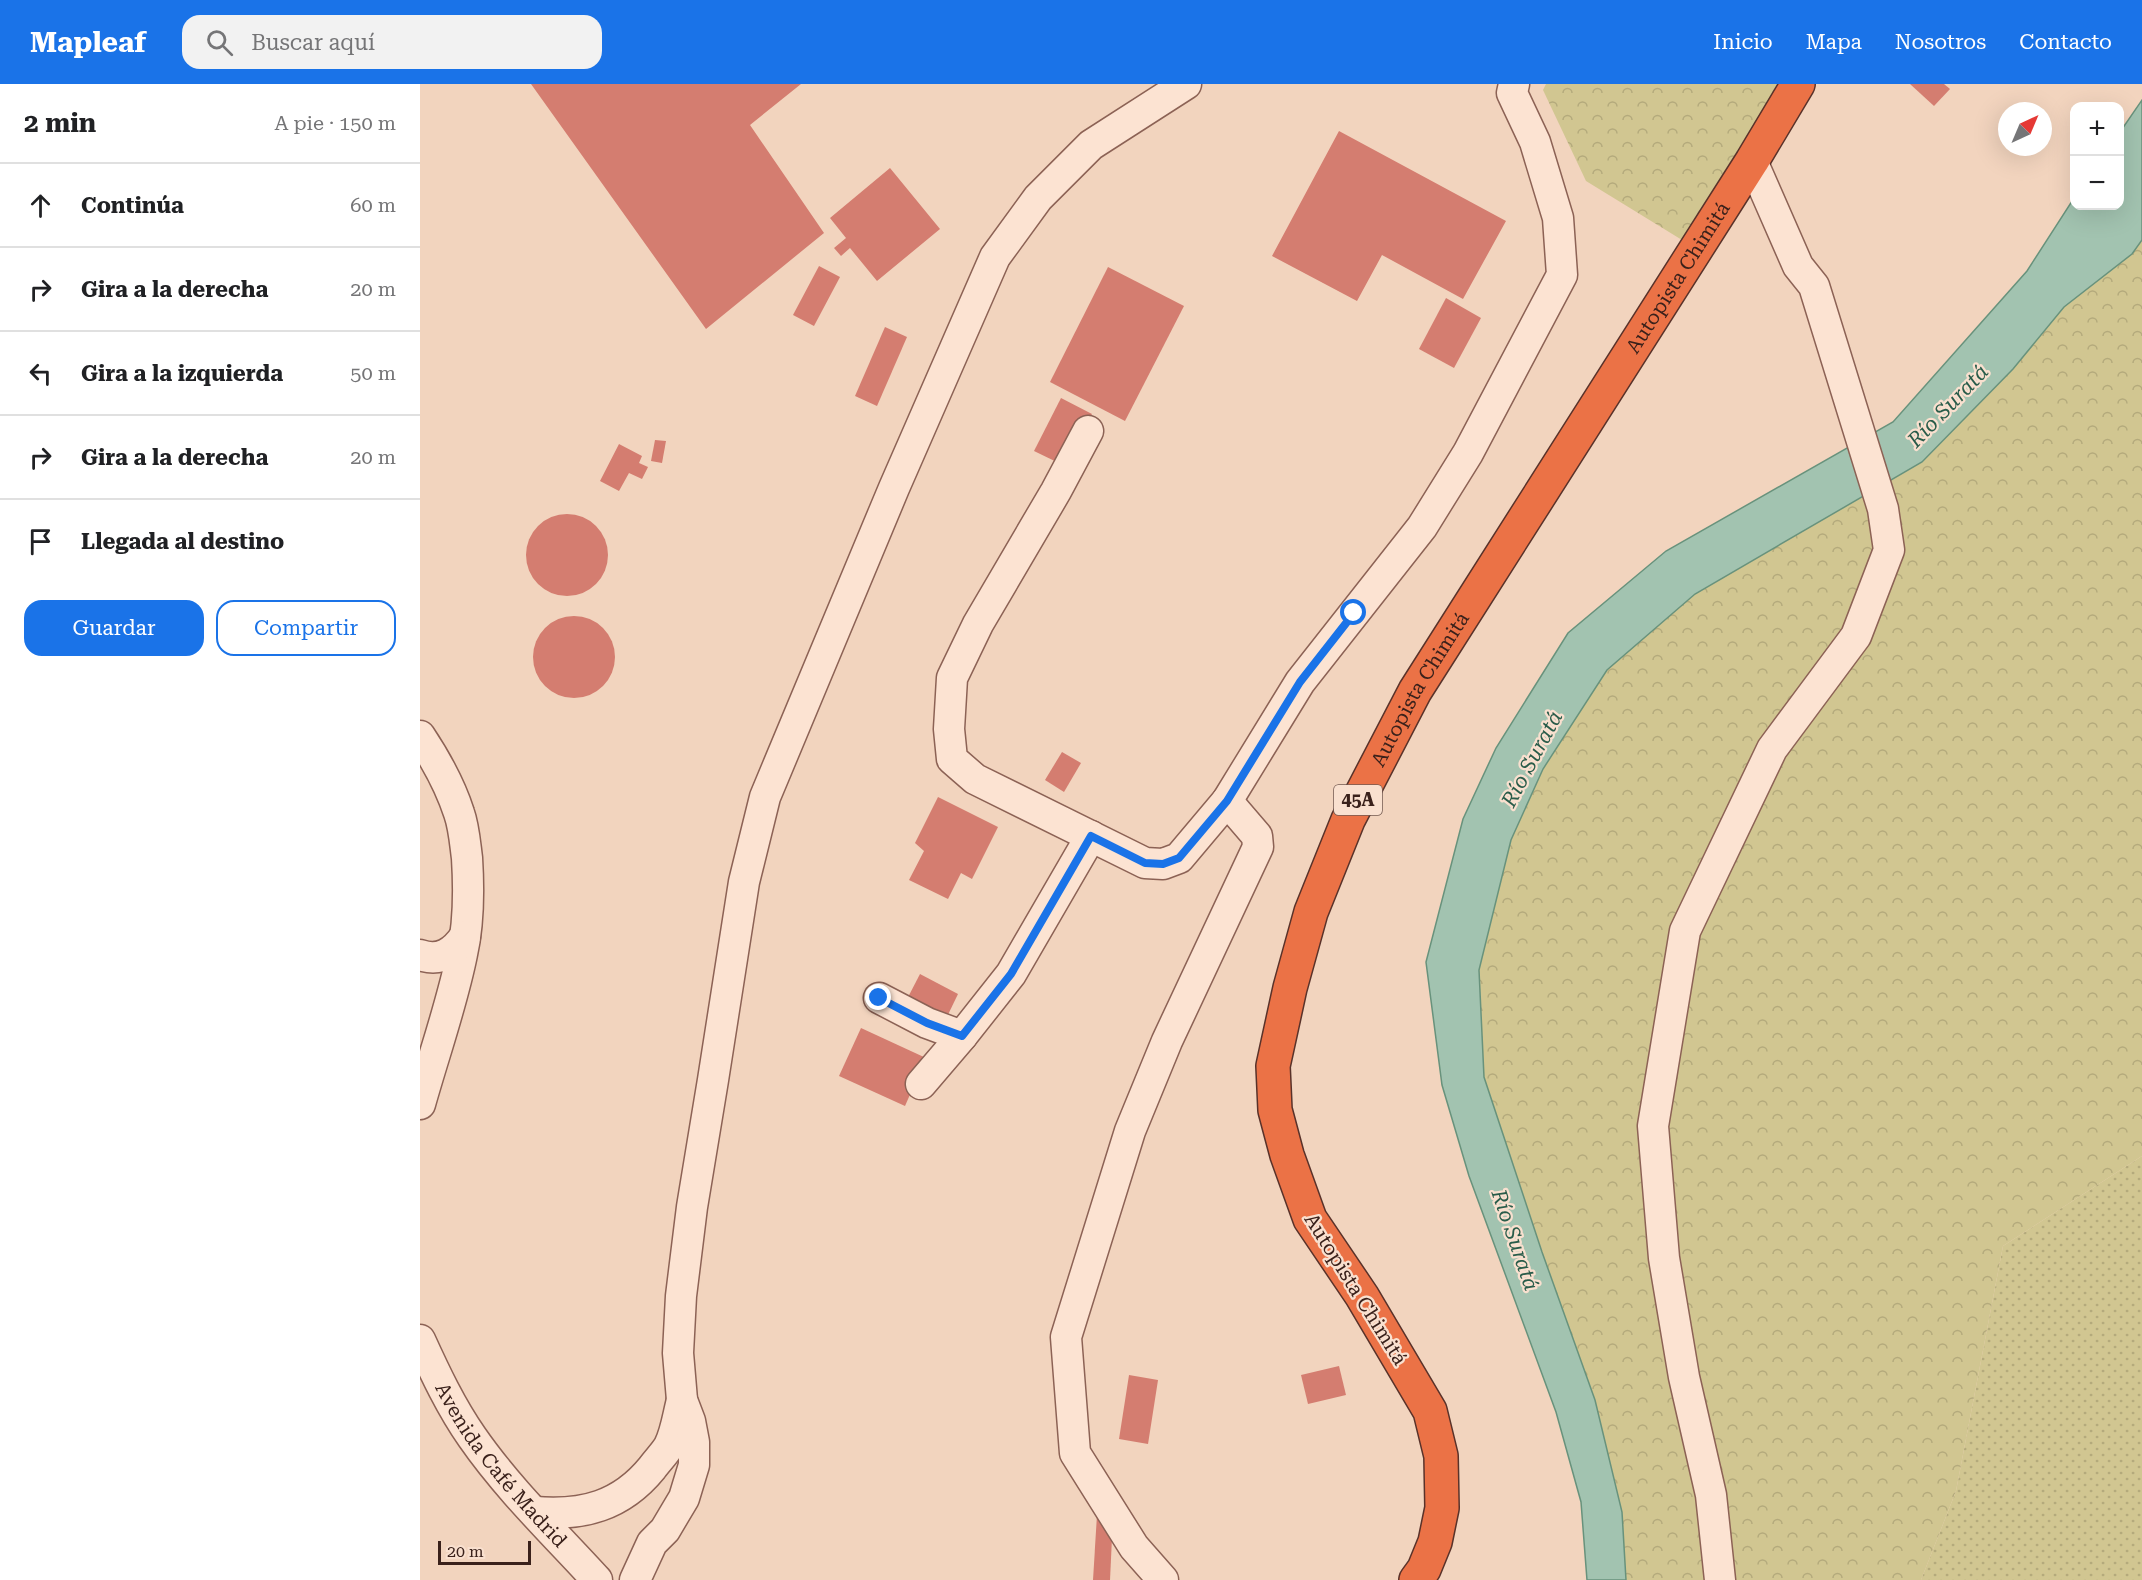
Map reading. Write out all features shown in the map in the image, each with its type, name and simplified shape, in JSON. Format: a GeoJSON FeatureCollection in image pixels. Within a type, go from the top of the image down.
{"type":"FeatureCollection","features":[{"type":"Feature","properties":{"kind":"highway","name":"Autopista Chimitá"},"geometry":{"type":"LineString","coordinates":[[1416,1580],[1424,1569],[1435,1542],[1440,1519],[1442,1508],[1441,1455],[1430,1411],[1362,1296],[1310,1219],[1287,1155],[1275,1110],[1273,1066],[1290,988],[1311,912],[1348,820],[1415,692],[1752,161],[1798,84]]}},
{"type":"Feature","properties":{"kind":"street"},"geometry":{"type":"LineString","coordinates":[[635,1580],[652,1543],[676,1514],[690,1482],[694,1465],[694,1442],[690,1421],[682,1400],[678,1353],[680,1319],[692,1207],[744,882],[765,797],[894,488],[995,257],[1038,198],[1091,145],[1186,84]]}},
{"type":"Feature","properties":{"kind":"street"},"geometry":{"type":"LineString","coordinates":[[1088,431],[978,624],[952,678],[949,729],[952,759],[975,779],[1145,863],[1163,864],[1179,858],[1227,801],[1300,682],[1422,526],[1468,453],[1562,275],[1558,218],[1535,142],[1512,93],[1514,84]]}},
{"type":"Feature","properties":{"kind":"street"},"geometry":{"type":"LineString","coordinates":[[1720,1580],[1711,1495],[1684,1377],[1664,1258],[1653,1126],[1685,932],[1772,749],[1856,636],[1889,550],[1883,509],[1814,286],[1798,266],[1752,161]]}},
{"type":"Feature","properties":{"kind":"street"},"geometry":{"type":"LineString","coordinates":[[420,736],[448,784],[460,815],[469,882],[462,954],[420,1104]]}},
{"type":"Feature","properties":{"kind":"street"},"geometry":{"type":"LineString","coordinates":[[1163,1580],[1134,1547],[1074,1453],[1066,1337],[1130,1131],[1167,1041],[1258,847],[1257,836],[1227,801]]}},
{"type":"Feature","properties":{"kind":"street"},"geometry":{"type":"LineString","coordinates":[[921,1084],[1011,974],[1091,836]]}},
{"type":"Feature","properties":{"kind":"street"},"geometry":{"type":"LineString","coordinates":[[420,955],[437,958],[449,954],[465,936]]}},
{"type":"Feature","properties":{"kind":"street"},"geometry":{"type":"LineString","coordinates":[[879,998],[927,1023],[962,1036]]}},
{"type":"Feature","properties":{"kind":"street"},"geometry":{"type":"LineString","coordinates":[[420,1011],[429,1018],[438,1040]]}},
{"type":"Feature","properties":{"kind":"street","name":"Avenida Café Madrid"},"geometry":{"type":"LineString","coordinates":[[420,1340],[451,1403],[496,1470],[597,1580]]}},
{"type":"Feature","properties":{"kind":"street"},"geometry":{"type":"LineString","coordinates":[[535,1512],[572,1513],[591,1509],[609,1503],[640,1482],[669,1446],[682,1400]]}},
{"type":"Feature","properties":{"kind":"green space"},"geometry":{"type":"Polygon","coordinates":[[[1546,84],[1779,84],[1682,240],[1586,181],[1543,90],[1546,84]]]}},
{"type":"Feature","properties":{"kind":"green space"},"geometry":{"type":"Polygon","coordinates":[[[2142,240],[2142,1156],[2003,1246],[1956,1491],[1921,1580],[1626,1580],[1622,1512],[1595,1400],[1542,1252],[1484,1077],[1479,970],[1511,840],[1543,769],[1607,670],[1695,594],[1922,462],[2013,369],[2064,307],[2132,254],[2142,240]]]}},
{"type":"Feature","properties":{"kind":"green space"},"geometry":{"type":"Polygon","coordinates":[[[2142,1156],[2142,1580],[1921,1580],[1956,1491],[2003,1246],[2142,1156]]]}},
{"type":"Feature","properties":{"kind":"water","name":"Río Suratá"},"geometry":{"type":"Polygon","coordinates":[[[2142,100],[2142,240],[2132,254],[2064,307],[2013,369],[1922,462],[1695,594],[1607,670],[1543,769],[1511,840],[1479,970],[1484,1077],[1542,1252],[1595,1400],[1622,1512],[1626,1580],[1587,1580],[1581,1502],[1556,1412],[1469,1176],[1442,1085],[1426,962],[1463,819],[1496,748],[1568,633],[1666,551],[1893,422],[2027,271],[2070,204],[2070,210],[2124,210],[2124,126],[2142,100]]]}},
{"type":"Feature","properties":{"kind":"building"},"geometry":{"type":"Polygon","coordinates":[[[531,84],[801,84],[750,125],[824,233],[706,329],[531,84]]]}},
{"type":"Feature","properties":{"kind":"building"},"geometry":{"type":"Polygon","coordinates":[[[1910,84],[1944,84],[1950,89],[1934,106],[1910,84]]]}},
{"type":"Feature","properties":{"kind":"building"},"geometry":{"type":"Polygon","coordinates":[[[1339,131],[1506,221],[1463,299],[1382,255],[1357,301],[1272,256],[1339,131]]]}},
{"type":"Feature","properties":{"kind":"building"},"geometry":{"type":"Polygon","coordinates":[[[890,168],[940,229],[877,281],[850,248],[841,256],[834,248],[846,238],[830,218],[890,168]]]}},
{"type":"Feature","properties":{"kind":"building"},"geometry":{"type":"Polygon","coordinates":[[[819,266],[840,277],[814,326],[793,315],[819,266]]]}},
{"type":"Feature","properties":{"kind":"building"},"geometry":{"type":"Polygon","coordinates":[[[1108,267],[1184,306],[1125,421],[1050,382],[1108,267]]]}},
{"type":"Feature","properties":{"kind":"building"},"geometry":{"type":"Polygon","coordinates":[[[1446,298],[1481,318],[1454,368],[1419,349],[1446,298]]]}},
{"type":"Feature","properties":{"kind":"building"},"geometry":{"type":"Polygon","coordinates":[[[885,327],[907,337],[877,406],[855,396],[885,327]]]}},
{"type":"Feature","properties":{"kind":"building"},"geometry":{"type":"Polygon","coordinates":[[[1061,398],[1092,414],[1065,466],[1034,451],[1061,398]]]}},
{"type":"Feature","properties":{"kind":"building"},"geometry":{"type":"Polygon","coordinates":[[[655,440],[666,441],[662,463],[651,461],[655,440]]]}},
{"type":"Feature","properties":{"kind":"building"},"geometry":{"type":"Polygon","coordinates":[[[619,444],[642,456],[639,463],[648,467],[642,479],[629,473],[619,491],[600,481],[619,444]]]}},
{"type":"Feature","properties":{"kind":"building"},"geometry":{"type":"Polygon","coordinates":[[[567,514],[583,517],[596,526],[605,539],[608,555],[605,571],[596,584],[583,593],[567,596],[551,593],[538,584],[529,571],[526,555],[529,539],[538,526],[551,517],[567,514]]]}},
{"type":"Feature","properties":{"kind":"building"},"geometry":{"type":"Polygon","coordinates":[[[574,616],[590,619],[603,628],[612,641],[615,657],[612,673],[603,686],[590,695],[574,698],[558,695],[545,686],[536,673],[533,657],[536,641],[545,628],[558,619],[574,616]]]}},
{"type":"Feature","properties":{"kind":"building"},"geometry":{"type":"Polygon","coordinates":[[[1062,752],[1081,763],[1064,792],[1045,780],[1062,752]]]}},
{"type":"Feature","properties":{"kind":"building"},"geometry":{"type":"Polygon","coordinates":[[[938,797],[998,827],[972,879],[961,873],[948,899],[909,880],[924,851],[915,843],[938,797]]]}},
{"type":"Feature","properties":{"kind":"building"},"geometry":{"type":"Polygon","coordinates":[[[920,974],[958,994],[944,1023],[905,1003],[920,974]]]}},
{"type":"Feature","properties":{"kind":"building"},"geometry":{"type":"Polygon","coordinates":[[[861,1028],[926,1058],[905,1106],[839,1076],[861,1028]]]}},
{"type":"Feature","properties":{"kind":"building"},"geometry":{"type":"Polygon","coordinates":[[[1339,1366],[1346,1395],[1308,1404],[1301,1375],[1339,1366]]]}},
{"type":"Feature","properties":{"kind":"building"},"geometry":{"type":"Polygon","coordinates":[[[1129,1375],[1158,1380],[1148,1444],[1119,1439],[1129,1375]]]}},
{"type":"Feature","properties":{"kind":"building"},"geometry":{"type":"Polygon","coordinates":[[[1097,1515],[1113,1516],[1110,1580],[1093,1580],[1097,1515]]]}},
{"type":"Feature","properties":{"kind":"route"},"geometry":{"type":"LineString","coordinates":[[879,998],[927,1023],[962,1036],[1011,974],[1091,836],[1145,863],[1163,864],[1179,858],[1227,801],[1300,682],[1354,613]]}}]}
